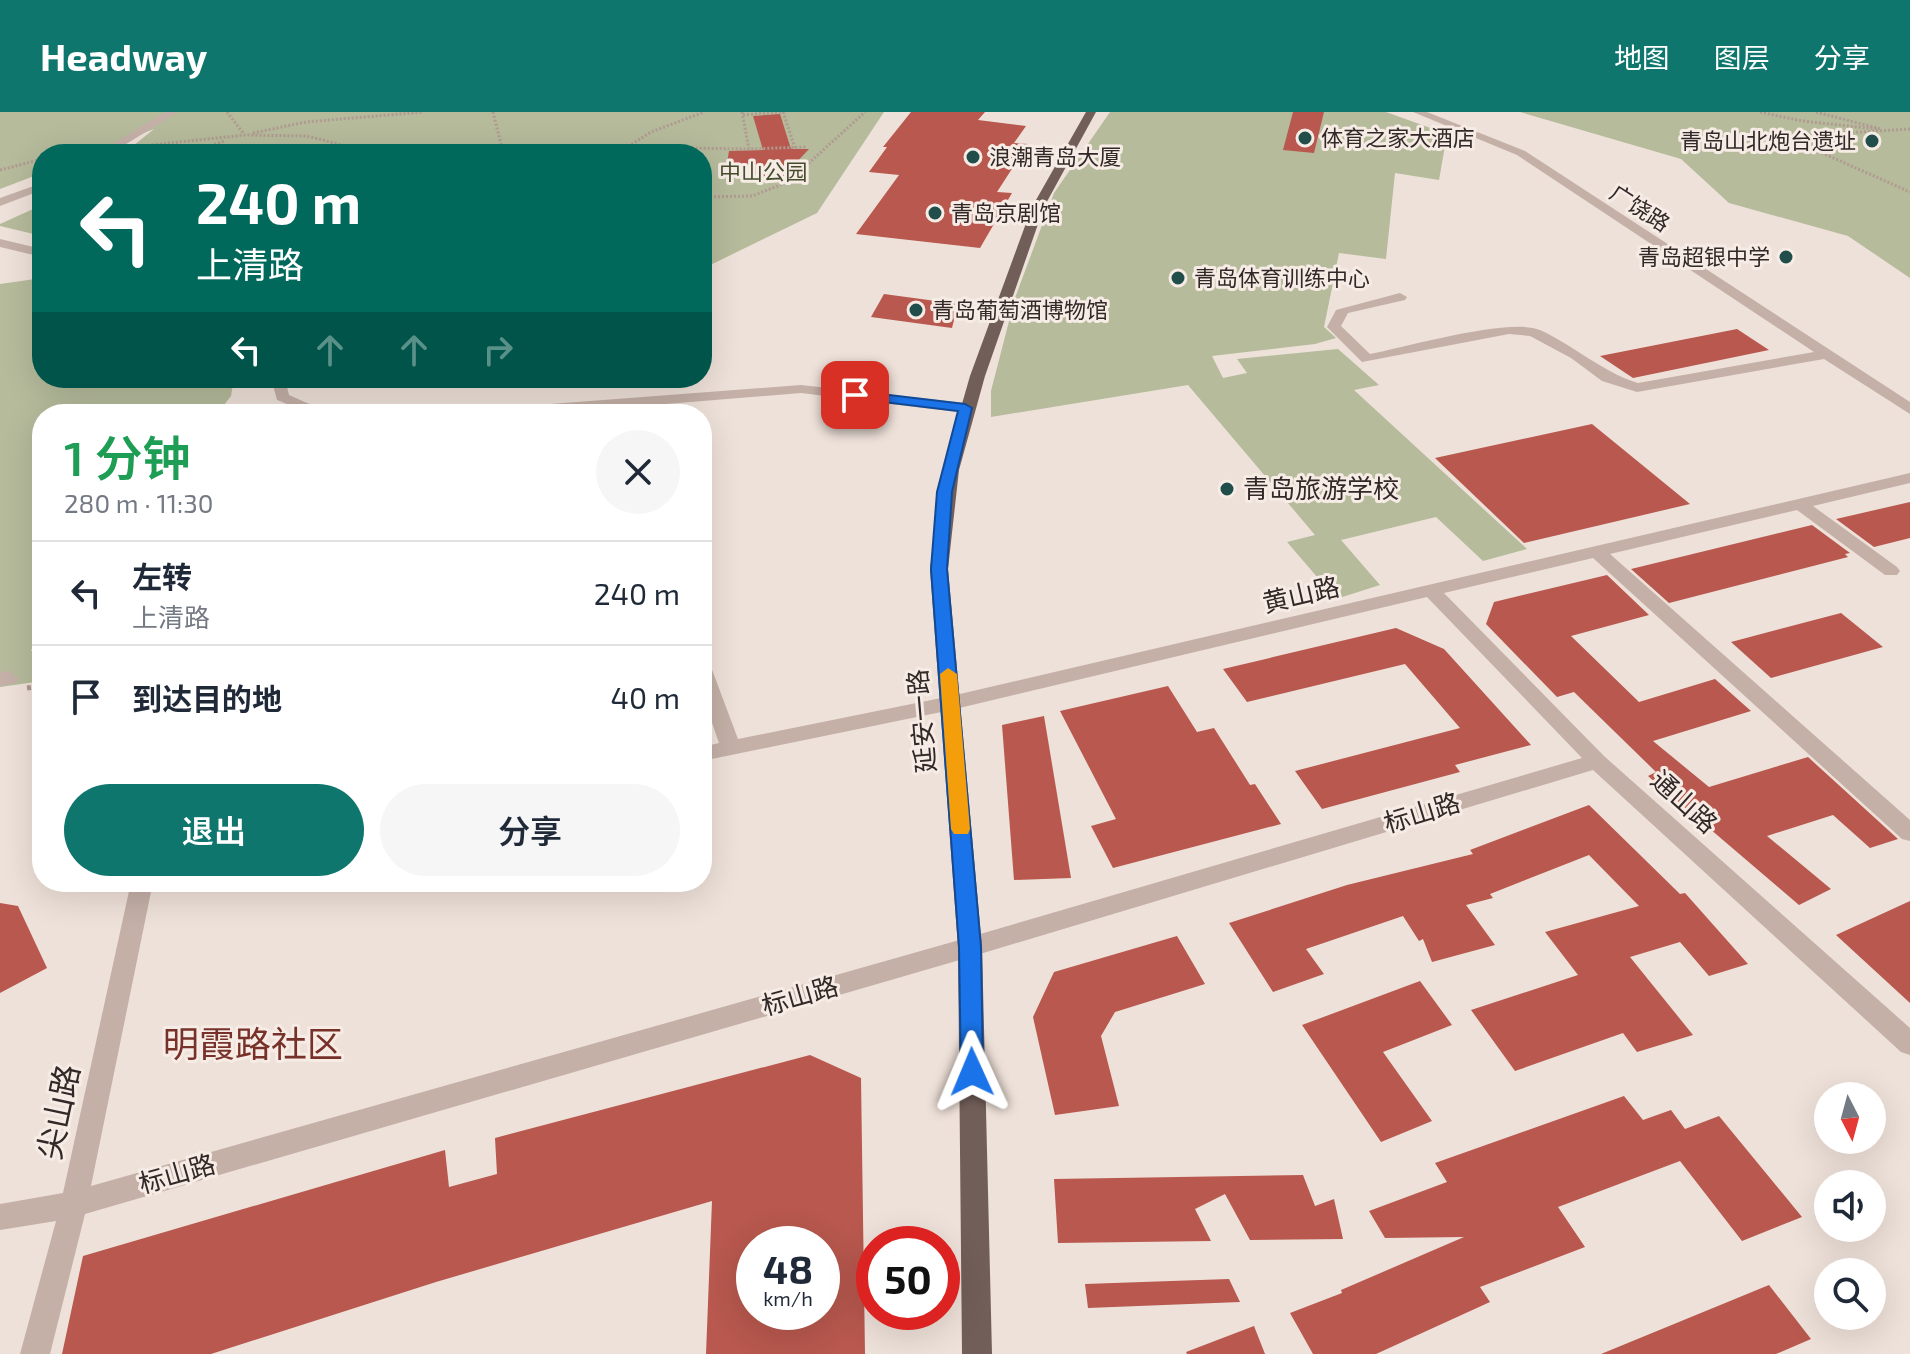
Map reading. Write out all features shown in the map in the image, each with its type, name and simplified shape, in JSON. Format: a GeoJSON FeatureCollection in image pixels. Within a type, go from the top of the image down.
{"type":"FeatureCollection","features":[{"type":"Feature","properties":{"kind":"main road","name":"延安一路"},"geometry":{"type":"LineString","coordinates":[[977,1354],[970,947],[939,569],[940,529],[945,492],[965,408],[1045,192],[1091,112]]}},
{"type":"Feature","properties":{"kind":"street"},"geometry":{"type":"LineString","coordinates":[[119,144],[173,112]]}},
{"type":"Feature","properties":{"kind":"street","name":"广饶路"},"geometry":{"type":"LineString","coordinates":[[1418,112],[1521,153],[1910,409]]}},
{"type":"Feature","properties":{"kind":"street"},"geometry":{"type":"LineString","coordinates":[[0,202],[32,190]]}},
{"type":"Feature","properties":{"kind":"street"},"geometry":{"type":"LineString","coordinates":[[0,243],[32,251]]}},
{"type":"Feature","properties":{"kind":"street"},"geometry":{"type":"LineString","coordinates":[[1400,297],[1343,310],[1334,327],[1367,359],[1509,330],[1533,332],[1576,355],[1607,378],[1637,388],[1826,354]]}},
{"type":"Feature","properties":{"kind":"street"},"geometry":{"type":"LineString","coordinates":[[280,388],[282,397],[299,404]]}},
{"type":"Feature","properties":{"kind":"street"},"geometry":{"type":"LineString","coordinates":[[680,404],[801,389],[965,408]]}},
{"type":"Feature","properties":{"kind":"street","name":"黄山路"},"geometry":{"type":"LineString","coordinates":[[712,752],[951,703],[1910,478]]}},
{"type":"Feature","properties":{"kind":"street"},"geometry":{"type":"LineString","coordinates":[[1800,504],[1891,571]]}},
{"type":"Feature","properties":{"kind":"street"},"geometry":{"type":"LineString","coordinates":[[1596,551],[1910,833]]}},
{"type":"Feature","properties":{"kind":"street","name":"通山路"},"geometry":{"type":"LineString","coordinates":[[1431,591],[1597,761],[1910,1044]]}},
{"type":"Feature","properties":{"kind":"street"},"geometry":{"type":"LineString","coordinates":[[712,695],[731,747]]}},
{"type":"Feature","properties":{"kind":"street","name":"标山路"},"geometry":{"type":"LineString","coordinates":[[0,1217],[74,1204],[970,947],[1597,761]]}},
{"type":"Feature","properties":{"kind":"street","name":"尖山路"},"geometry":{"type":"LineString","coordinates":[[35,1354],[74,1204],[140,892]]}},
{"type":"Feature","properties":{"kind":"path"},"geometry":{"type":"LineString","coordinates":[[227,112],[245,135]]}},
{"type":"Feature","properties":{"kind":"path"},"geometry":{"type":"LineString","coordinates":[[161,144],[245,135],[306,122],[423,112]]}},
{"type":"Feature","properties":{"kind":"path"},"geometry":{"type":"LineString","coordinates":[[493,112],[501,144]]}},
{"type":"Feature","properties":{"kind":"path"},"geometry":{"type":"LineString","coordinates":[[632,144],[651,132],[704,112]]}},
{"type":"Feature","properties":{"kind":"path"},"geometry":{"type":"LineString","coordinates":[[749,149],[743,114],[782,112],[795,148]]}},
{"type":"Feature","properties":{"kind":"path"},"geometry":{"type":"LineString","coordinates":[[712,197],[752,196],[788,182],[865,112]]}},
{"type":"Feature","properties":{"kind":"path"},"geometry":{"type":"LineString","coordinates":[[1760,112],[1802,121],[1888,130]]}},
{"type":"Feature","properties":{"kind":"path"},"geometry":{"type":"LineString","coordinates":[[1816,112],[1888,130]]}},
{"type":"Feature","properties":{"kind":"path"},"geometry":{"type":"LineString","coordinates":[[1910,129],[1827,134],[1840,143],[1811,148],[1910,192]]}},
{"type":"Feature","properties":{"kind":"path"},"geometry":{"type":"LineString","coordinates":[[218,144],[245,135],[315,137],[340,144]]}},
{"type":"Feature","properties":{"kind":"path"},"geometry":{"type":"LineString","coordinates":[[712,148],[806,147]]}},
{"type":"Feature","properties":{"kind":"path"},"geometry":{"type":"LineString","coordinates":[[0,170],[32,162]]}},
{"type":"Feature","properties":{"kind":"green space","name":"中山公园"},"geometry":{"type":"Polygon","coordinates":[[[0,112],[884,112],[817,213],[712,264],[712,144],[135,144],[154,129],[116,144],[32,144],[32,177],[0,189],[0,112]]]}},
{"type":"Feature","properties":{"kind":"green space","name":"青岛体育训练中心"},"geometry":{"type":"Polygon","coordinates":[[[1110,112],[1386,112],[1447,134],[1439,180],[1395,173],[1386,259],[1339,253],[1324,327],[1336,338],[1315,344],[1212,356],[1223,378],[1247,373],[1237,359],[1338,349],[1379,385],[1354,390],[1527,549],[1483,561],[1436,517],[1341,540],[1380,585],[1336,599],[1287,542],[1315,535],[1188,385],[991,417],[991,391],[1015,298],[1054,193],[1110,112]]]}},
{"type":"Feature","properties":{"kind":"green space"},"geometry":{"type":"Polygon","coordinates":[[[1520,112],[1910,112],[1910,278],[1848,236],[1729,203],[1681,159],[1520,112]]]}},
{"type":"Feature","properties":{"kind":"green space"},"geometry":{"type":"Polygon","coordinates":[[[32,210],[32,234],[0,224],[32,210]]]}},
{"type":"Feature","properties":{"kind":"green space"},"geometry":{"type":"Polygon","coordinates":[[[32,279],[32,388],[232,388],[225,404],[32,404],[32,682],[0,687],[0,284],[32,279]]]}},
{"type":"Feature","properties":{"kind":"building"},"geometry":{"type":"Polygon","coordinates":[[[911,112],[985,112],[978,120],[1026,126],[1014,143],[1028,144],[997,192],[1012,193],[980,248],[856,234],[899,175],[869,172],[887,147],[883,147],[911,112]]]}},
{"type":"Feature","properties":{"kind":"building"},"geometry":{"type":"Polygon","coordinates":[[[1293,112],[1324,112],[1314,153],[1283,150],[1293,112]]]}},
{"type":"Feature","properties":{"kind":"building"},"geometry":{"type":"Polygon","coordinates":[[[780,114],[791,149],[809,149],[779,181],[725,176],[729,151],[763,150],[753,116],[780,114]]]}},
{"type":"Feature","properties":{"kind":"building","name":"青岛葡萄酒博物馆"},"geometry":{"type":"Polygon","coordinates":[[[884,294],[958,304],[952,328],[871,317],[884,294]]]}},
{"type":"Feature","properties":{"kind":"building"},"geometry":{"type":"Polygon","coordinates":[[[1737,329],[1769,350],[1633,378],[1600,356],[1737,329]]]}},
{"type":"Feature","properties":{"kind":"building"},"geometry":{"type":"Polygon","coordinates":[[[1592,424],[1690,504],[1524,543],[1435,458],[1592,424]]]}},
{"type":"Feature","properties":{"kind":"building"},"geometry":{"type":"Polygon","coordinates":[[[1910,502],[1910,538],[1874,547],[1836,519],[1910,502]]]}},
{"type":"Feature","properties":{"kind":"building"},"geometry":{"type":"Polygon","coordinates":[[[1812,525],[1850,553],[1845,554],[1848,557],[1669,603],[1631,569],[1812,525]]]}},
{"type":"Feature","properties":{"kind":"building"},"geometry":{"type":"Polygon","coordinates":[[[1607,575],[1649,615],[1571,636],[1639,702],[1715,679],[1751,711],[1653,741],[1709,787],[1808,757],[1898,839],[1870,848],[1833,815],[1767,836],[1831,889],[1799,905],[1648,776],[1656,772],[1574,692],[1557,697],[1486,624],[1494,602],[1607,575]]]}},
{"type":"Feature","properties":{"kind":"building"},"geometry":{"type":"Polygon","coordinates":[[[1841,613],[1883,647],[1771,678],[1731,642],[1841,613]]]}},
{"type":"Feature","properties":{"kind":"building"},"geometry":{"type":"Polygon","coordinates":[[[1396,628],[1444,649],[1531,745],[1455,765],[1460,772],[1322,809],[1295,771],[1460,728],[1405,664],[1247,702],[1223,669],[1396,628]]]}},
{"type":"Feature","properties":{"kind":"building"},"geometry":{"type":"Polygon","coordinates":[[[1168,686],[1197,732],[1214,728],[1250,785],[1255,784],[1281,824],[1113,868],[1091,826],[1116,819],[1060,711],[1168,686]]]}},
{"type":"Feature","properties":{"kind":"building"},"geometry":{"type":"Polygon","coordinates":[[[1044,716],[1071,878],[1014,880],[1002,725],[1044,716]]]}},
{"type":"Feature","properties":{"kind":"building"},"geometry":{"type":"Polygon","coordinates":[[[1589,805],[1680,894],[1685,893],[1748,964],[1709,976],[1680,942],[1630,957],[1693,1035],[1637,1052],[1623,1033],[1515,1071],[1471,1010],[1578,975],[1545,932],[1639,906],[1589,855],[1490,894],[1493,898],[1466,905],[1495,945],[1432,962],[1423,939],[1419,941],[1403,916],[1306,949],[1324,974],[1273,992],[1229,923],[1347,885],[1473,854],[1470,850],[1589,805]]]}},
{"type":"Feature","properties":{"kind":"building"},"geometry":{"type":"Polygon","coordinates":[[[1910,901],[1910,1003],[1836,935],[1910,901]]]}},
{"type":"Feature","properties":{"kind":"building"},"geometry":{"type":"Polygon","coordinates":[[[0,903],[18,906],[47,968],[0,993],[0,903]]]}},
{"type":"Feature","properties":{"kind":"building"},"geometry":{"type":"Polygon","coordinates":[[[1177,936],[1205,984],[1115,1012],[1101,1036],[1119,1106],[1055,1115],[1033,1017],[1054,972],[1177,936]]]}},
{"type":"Feature","properties":{"kind":"building"},"geometry":{"type":"Polygon","coordinates":[[[1420,981],[1452,1025],[1383,1052],[1432,1121],[1381,1142],[1302,1025],[1420,981]]]}},
{"type":"Feature","properties":{"kind":"building"},"geometry":{"type":"Polygon","coordinates":[[[810,1055],[861,1078],[863,1226],[856,1226],[856,1330],[865,1330],[865,1354],[706,1354],[712,1201],[436,1282],[211,1354],[62,1354],[83,1256],[445,1150],[449,1187],[497,1174],[495,1138],[810,1055]]]}},
{"type":"Feature","properties":{"kind":"building"},"geometry":{"type":"Polygon","coordinates":[[[1624,1096],[1643,1120],[1671,1110],[1685,1129],[1719,1116],[1802,1217],[1742,1241],[1680,1161],[1558,1207],[1585,1247],[1480,1287],[1490,1302],[1376,1354],[1313,1354],[1290,1313],[1342,1293],[1341,1290],[1464,1237],[1385,1238],[1369,1211],[1447,1182],[1435,1163],[1624,1096]]]}},
{"type":"Feature","properties":{"kind":"building"},"geometry":{"type":"Polygon","coordinates":[[[1303,1175],[1315,1206],[1334,1199],[1343,1239],[1250,1240],[1225,1194],[1195,1209],[1211,1241],[1058,1243],[1054,1179],[1303,1175]]]}},
{"type":"Feature","properties":{"kind":"building"},"geometry":{"type":"Polygon","coordinates":[[[1229,1279],[1240,1302],[1088,1308],[1085,1284],[1229,1279]]]}},
{"type":"Feature","properties":{"kind":"building"},"geometry":{"type":"Polygon","coordinates":[[[1769,1285],[1811,1339],[1776,1354],[1601,1354],[1769,1285]]]}},
{"type":"Feature","properties":{"kind":"building"},"geometry":{"type":"Polygon","coordinates":[[[1254,1326],[1265,1354],[1186,1352],[1254,1326]]]}},
{"type":"Feature","properties":{"kind":"slow traffic"},"geometry":{"type":"LineString","coordinates":[[948,674],[961,829]]}},
{"type":"Feature","properties":{"kind":"place","name":"体育之家大酒店"},"geometry":{"type":"Point","coordinates":[1305,138]}},
{"type":"Feature","properties":{"kind":"place","name":"青岛山北炮台遗址"},"geometry":{"type":"Point","coordinates":[1872,141]}},
{"type":"Feature","properties":{"kind":"place","name":"浪潮青岛大厦"},"geometry":{"type":"Point","coordinates":[973,157]}},
{"type":"Feature","properties":{"kind":"place","name":"青岛京剧馆"},"geometry":{"type":"Point","coordinates":[935,213]}},
{"type":"Feature","properties":{"kind":"place","name":"青岛超银中学"},"geometry":{"type":"Point","coordinates":[1786,257]}},
{"type":"Feature","properties":{"kind":"place","name":"青岛体育训练中心"},"geometry":{"type":"Point","coordinates":[1178,278]}},
{"type":"Feature","properties":{"kind":"place","name":"青岛葡萄酒博物馆"},"geometry":{"type":"Point","coordinates":[916,310]}},
{"type":"Feature","properties":{"kind":"place","name":"青岛旅游学校"},"geometry":{"type":"Point","coordinates":[1227,489]}},
{"type":"Feature","properties":{"kind":"district","name":"明霞路社区"},"geometry":{"type":"Point","coordinates":[253,1044]}},
{"type":"Feature","properties":{"kind":"route"},"geometry":{"type":"LineString","coordinates":[[855,395],[965,408],[945,492],[939,569],[970,947],[972,1072]]}}]}
